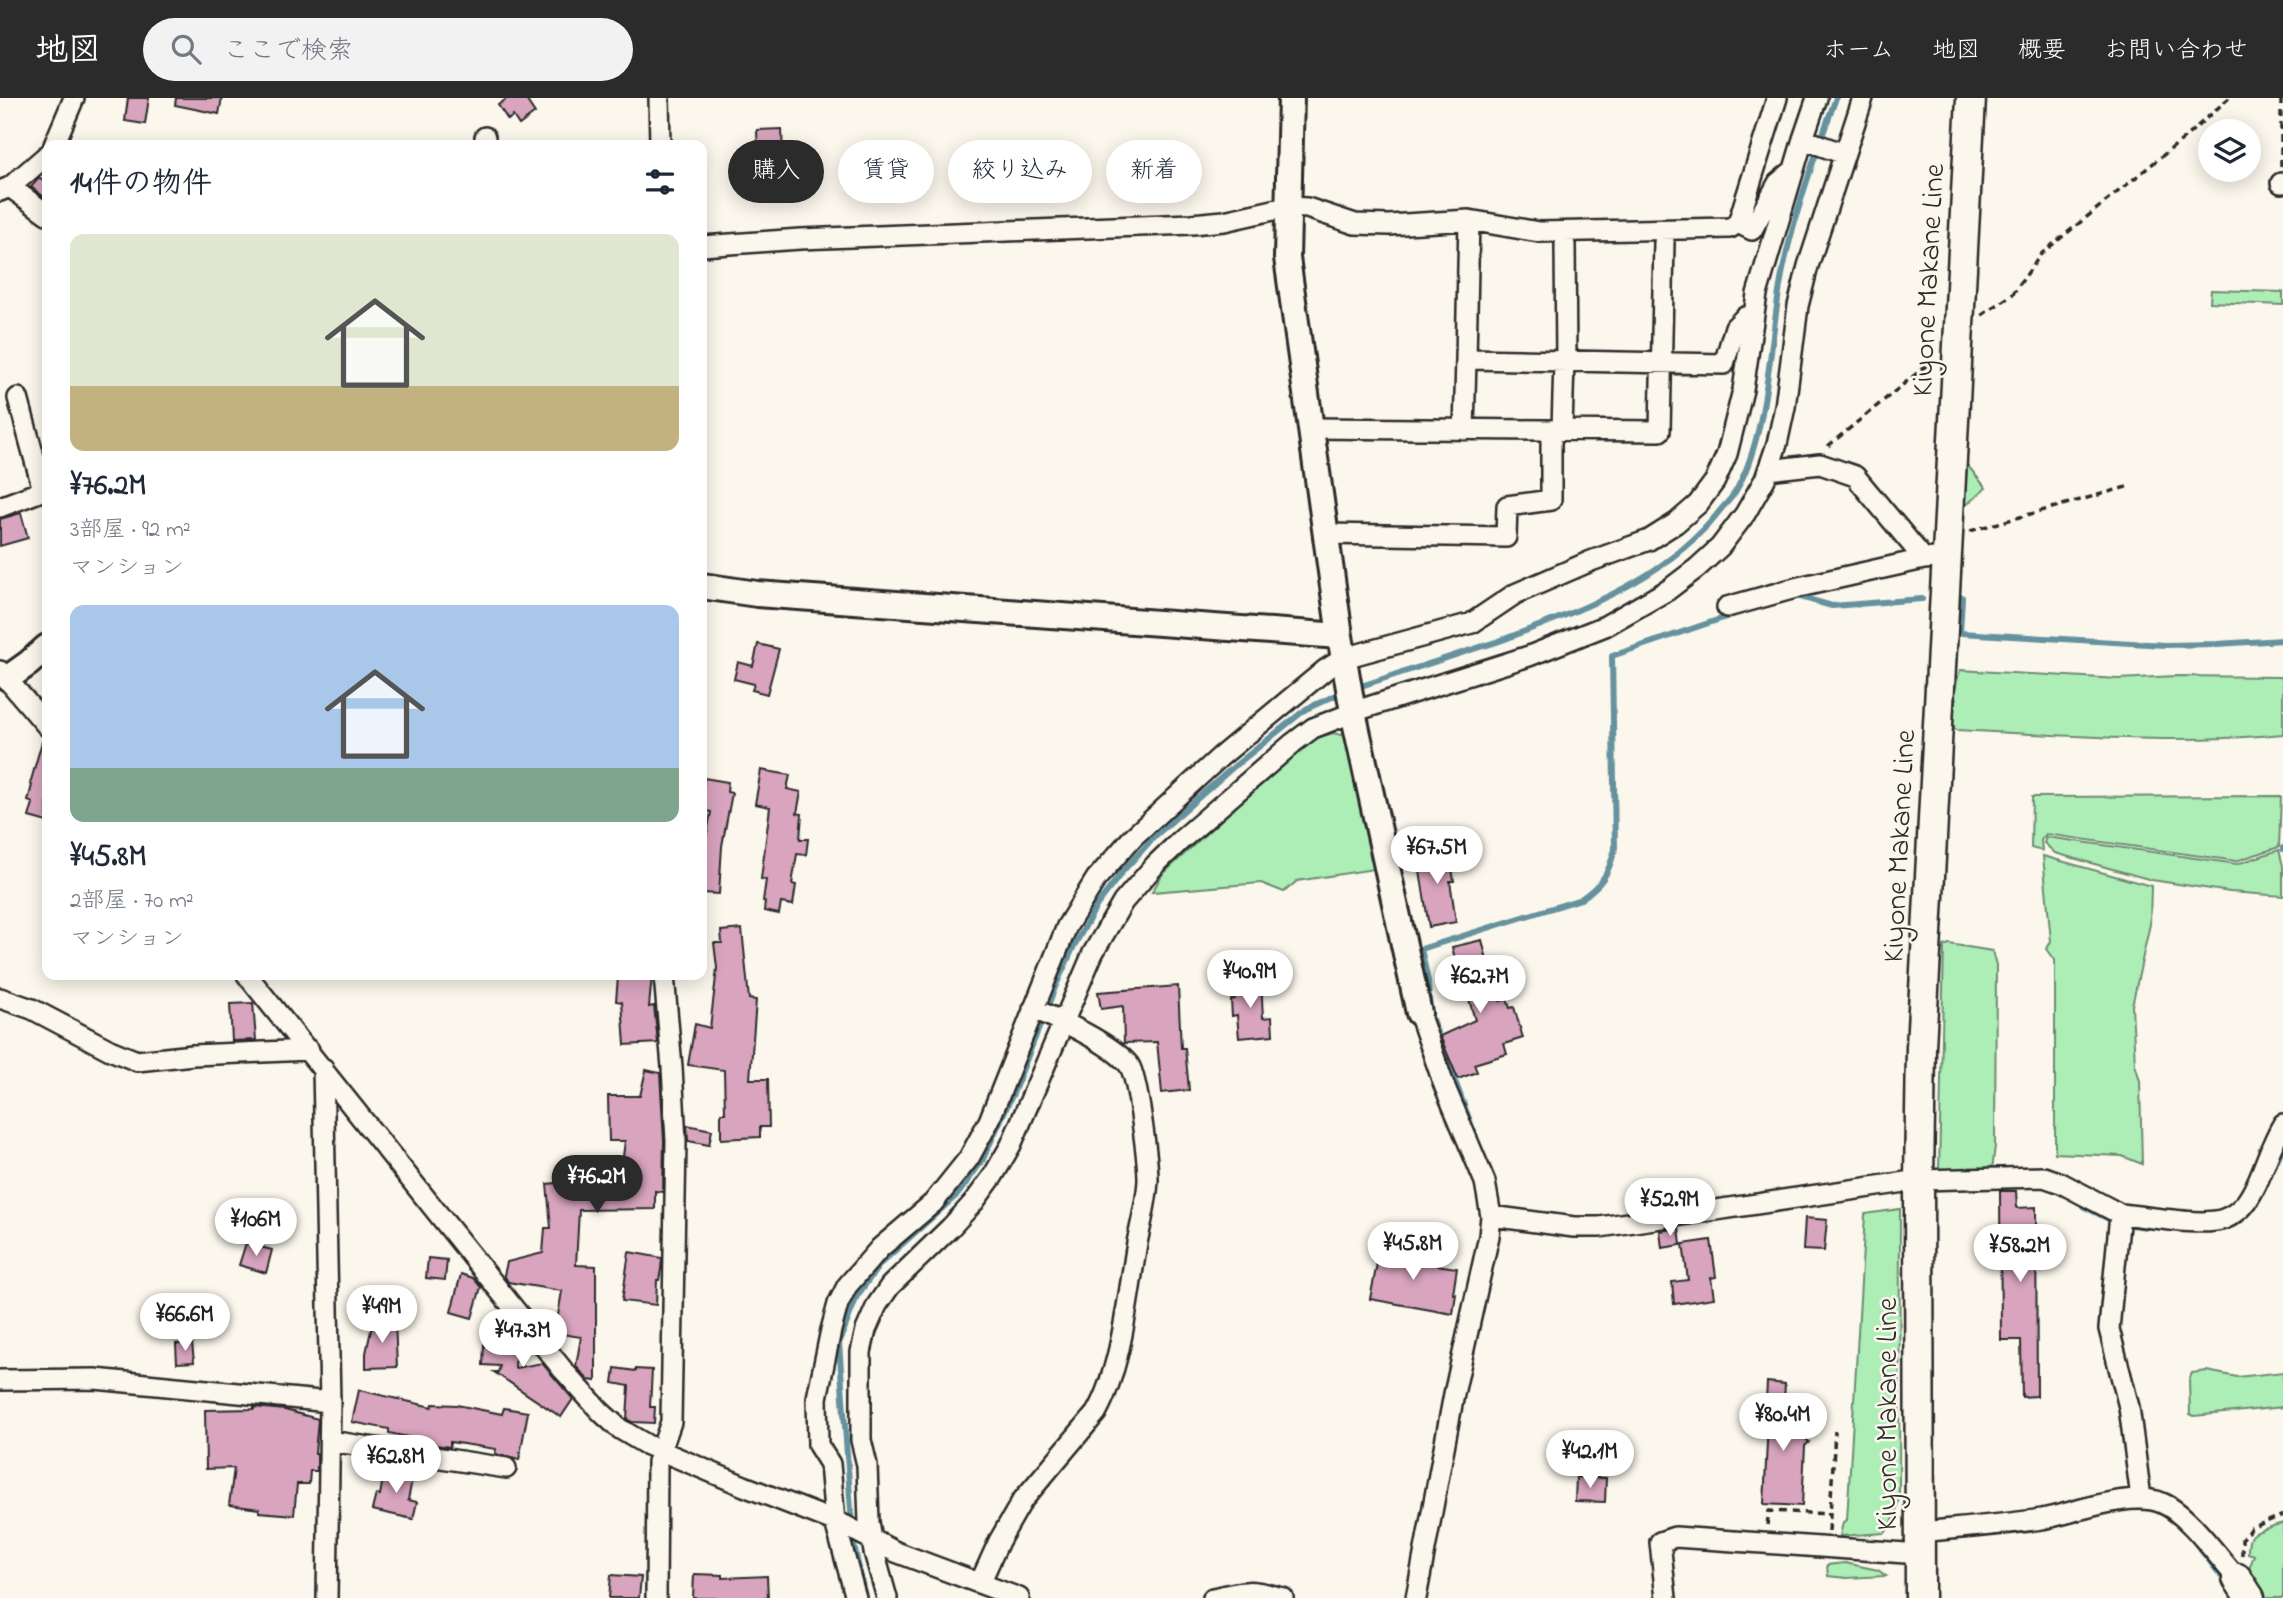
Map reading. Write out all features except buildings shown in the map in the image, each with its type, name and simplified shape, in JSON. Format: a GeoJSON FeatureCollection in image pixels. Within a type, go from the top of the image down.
{"type":"FeatureCollection","features":[{"type":"Feature","properties":{"kind":"main road","name":"Kiyone Makane Line"},"geometry":{"type":"LineString","coordinates":[[1920,1598],[1919,1180],[1922,1047],[1939,550],[1957,337],[1971,98]]}},
{"type":"Feature","properties":{"kind":"street"},"geometry":{"type":"LineString","coordinates":[[56,140],[74,98]]}},
{"type":"Feature","properties":{"kind":"street"},"geometry":{"type":"LineString","coordinates":[[659,98],[660,140]]}},
{"type":"Feature","properties":{"kind":"street"},"geometry":{"type":"LineString","coordinates":[[1291,98],[1287,258],[1343,656],[1419,1013],[1444,1085],[1485,1182],[1491,1216],[1416,1598]]}},
{"type":"Feature","properties":{"kind":"street"},"geometry":{"type":"LineString","coordinates":[[1742,225],[1777,98]]}},
{"type":"Feature","properties":{"kind":"street"},"geometry":{"type":"LineString","coordinates":[[707,587],[1343,656],[1472,623],[1515,594],[1591,561],[1650,540],[1698,504],[1715,481],[1727,454],[1743,390],[1757,294],[1794,170],[1807,140],[1817,98]]}},
{"type":"Feature","properties":{"kind":"street"},"geometry":{"type":"LineString","coordinates":[[856,1598],[830,1464],[818,1444],[817,1398],[831,1330],[838,1304],[847,1286],[880,1248],[933,1203],[969,1158],[1047,1014],[1123,902],[1155,864],[1293,743],[1352,706],[1539,652],[1605,626],[1637,609],[1697,568],[1720,547],[1745,514],[1768,470],[1777,444],[1801,293],[1838,152],[1863,98]]}},
{"type":"Feature","properties":{"kind":"street"},"geometry":{"type":"LineString","coordinates":[[1807,140],[1838,152]]}},
{"type":"Feature","properties":{"kind":"street"},"geometry":{"type":"LineString","coordinates":[[42,159],[5,189],[42,212]]}},
{"type":"Feature","properties":{"kind":"street"},"geometry":{"type":"LineString","coordinates":[[707,246],[800,239],[1192,224],[1287,207],[1307,208],[1355,224],[1469,225],[1539,232],[1730,228],[1742,225],[1752,230],[1778,183],[1794,170]]}},
{"type":"Feature","properties":{"kind":"street"},"geometry":{"type":"LineString","coordinates":[[1464,429],[1469,225]]}},
{"type":"Feature","properties":{"kind":"street"},"geometry":{"type":"LineString","coordinates":[[1311,428],[1660,431],[1664,242]]}},
{"type":"Feature","properties":{"kind":"street"},"geometry":{"type":"LineString","coordinates":[[1325,534],[1506,537],[1507,506],[1551,499],[1565,361],[1565,244]]}},
{"type":"Feature","properties":{"kind":"street"},"geometry":{"type":"LineString","coordinates":[[1466,359],[1724,364],[1735,327],[1745,317],[1753,317]]}},
{"type":"Feature","properties":{"kind":"street"},"geometry":{"type":"LineString","coordinates":[[18,398],[42,480]]}},
{"type":"Feature","properties":{"kind":"street"},"geometry":{"type":"LineString","coordinates":[[1768,470],[1820,464],[1855,476],[1939,550]]}},
{"type":"Feature","properties":{"kind":"street"},"geometry":{"type":"LineString","coordinates":[[0,507],[42,491]]}},
{"type":"Feature","properties":{"kind":"street"},"geometry":{"type":"LineString","coordinates":[[1727,607],[1939,550]]}},
{"type":"Feature","properties":{"kind":"street"},"geometry":{"type":"LineString","coordinates":[[42,651],[29,663],[4,674],[42,720]]}},
{"type":"Feature","properties":{"kind":"street"},"geometry":{"type":"LineString","coordinates":[[887,1598],[867,1537],[867,1465],[861,1440],[862,1352],[866,1330],[877,1305],[890,1286],[974,1202],[1011,1145],[1068,926],[1080,902],[1133,836],[1220,757],[1343,656]]}},
{"type":"Feature","properties":{"kind":"street"},"geometry":{"type":"LineString","coordinates":[[251,980],[586,1396],[620,1429],[661,1451],[840,1524],[896,1552],[1019,1598]]}},
{"type":"Feature","properties":{"kind":"street"},"geometry":{"type":"LineString","coordinates":[[656,1598],[657,1462],[671,1422],[676,1141],[673,1067],[664,980]]}},
{"type":"Feature","properties":{"kind":"street"},"geometry":{"type":"LineString","coordinates":[[0,998],[32,1009],[110,1050],[137,1061],[193,1055],[309,1050]]}},
{"type":"Feature","properties":{"kind":"street"},"geometry":{"type":"LineString","coordinates":[[980,1583],[1022,1500],[1096,1413],[1105,1397],[1126,1309],[1148,1180],[1138,1093],[1129,1065],[1113,1052],[1047,1014]]}},
{"type":"Feature","properties":{"kind":"street"},"geometry":{"type":"LineString","coordinates":[[323,1068],[330,1402],[327,1598]]}},
{"type":"Feature","properties":{"kind":"street"},"geometry":{"type":"LineString","coordinates":[[1491,1216],[1574,1227],[1600,1227],[1919,1180],[2043,1177],[2061,1183],[2119,1220],[2221,1220],[2238,1212],[2248,1201],[2274,1138],[2283,1124]]}},
{"type":"Feature","properties":{"kind":"street"},"geometry":{"type":"LineString","coordinates":[[2119,1220],[2109,1329],[2129,1407],[2141,1498]]}},
{"type":"Feature","properties":{"kind":"street"},"geometry":{"type":"LineString","coordinates":[[0,1380],[95,1379],[330,1402]]}},
{"type":"Feature","properties":{"kind":"street"},"geometry":{"type":"LineString","coordinates":[[330,1441],[506,1468]]}},
{"type":"Feature","properties":{"kind":"street"},"geometry":{"type":"LineString","coordinates":[[1666,1598],[1660,1542],[1675,1536],[1829,1547],[1919,1543],[2141,1498],[2162,1503],[2176,1511],[2244,1588]]}},
{"type":"Feature","properties":{"kind":"street"},"geometry":{"type":"LineString","coordinates":[[1213,1598],[1240,1590],[1283,1598]]}},
{"type":"Feature","properties":{"kind":"path"},"geometry":{"type":"LineString","coordinates":[[1814,465],[1821,451],[1957,337],[2012,295],[2041,254],[2182,140],[2229,98]]}},
{"type":"Feature","properties":{"kind":"path"},"geometry":{"type":"LineString","coordinates":[[2281,98],[2282,183]]}},
{"type":"Feature","properties":{"kind":"path"},"geometry":{"type":"LineString","coordinates":[[1939,550],[1964,532],[2130,486]]}},
{"type":"Feature","properties":{"kind":"path"},"geometry":{"type":"LineString","coordinates":[[1829,1547],[1835,1431]]}},
{"type":"Feature","properties":{"kind":"path"},"geometry":{"type":"LineString","coordinates":[[1764,1543],[1769,1511],[1830,1514]]}},
{"type":"Feature","properties":{"kind":"path"},"geometry":{"type":"LineString","coordinates":[[2244,1588],[2242,1539],[2251,1528],[2283,1515]]}},
{"type":"Feature","properties":{"kind":"green space"},"geometry":{"type":"Polygon","coordinates":[[[2211,290],[2283,292],[2283,305],[2210,302],[2211,290]]]}},
{"type":"Feature","properties":{"kind":"green space"},"geometry":{"type":"Polygon","coordinates":[[[1964,461],[1986,488],[1964,507],[1964,461]]]}},
{"type":"Feature","properties":{"kind":"green space"},"geometry":{"type":"Polygon","coordinates":[[[1960,670],[2119,679],[2175,676],[2281,677],[2283,734],[2160,739],[1955,730],[1952,720],[1956,700],[1954,692],[1960,670]]]}},
{"type":"Feature","properties":{"kind":"green space"},"geometry":{"type":"Polygon","coordinates":[[[1333,733],[1347,736],[1374,869],[1297,881],[1284,892],[1261,883],[1152,892],[1162,875],[1289,756],[1317,738],[1333,733]]]}},
{"type":"Feature","properties":{"kind":"green space"},"geometry":{"type":"Polygon","coordinates":[[[2281,796],[2279,847],[2236,861],[2046,834],[2041,840],[2042,851],[2031,848],[2032,797],[2281,796]]]}},
{"type":"Feature","properties":{"kind":"green space"},"geometry":{"type":"Polygon","coordinates":[[[2046,837],[2237,864],[2279,850],[2283,866],[2283,896],[2230,892],[2152,880],[2055,853],[2044,843],[2046,837]]]}},
{"type":"Feature","properties":{"kind":"green space"},"geometry":{"type":"Polygon","coordinates":[[[2043,856],[2151,886],[2150,924],[2132,1006],[2135,1064],[2140,1081],[2142,1164],[2122,1156],[2055,1153],[2055,960],[2047,949],[2051,941],[2043,856]]]}},
{"type":"Feature","properties":{"kind":"green space"},"geometry":{"type":"Polygon","coordinates":[[[1949,944],[1992,951],[1996,965],[1995,1146],[1992,1171],[1939,1172],[1944,946],[1949,944]]]}},
{"type":"Feature","properties":{"kind":"green space"},"geometry":{"type":"Polygon","coordinates":[[[1900,1209],[1899,1496],[1893,1520],[1885,1533],[1840,1536],[1843,1522],[1847,1520],[1865,1214],[1900,1209]]]}},
{"type":"Feature","properties":{"kind":"green space"},"geometry":{"type":"Polygon","coordinates":[[[2207,1371],[2237,1377],[2283,1372],[2283,1407],[2194,1416],[2190,1414],[2189,1380],[2192,1373],[2207,1371]]]}},
{"type":"Feature","properties":{"kind":"green space"},"geometry":{"type":"Polygon","coordinates":[[[2283,1523],[2283,1598],[2262,1598],[2248,1572],[2254,1555],[2248,1553],[2249,1540],[2256,1533],[2283,1523]]]}},
{"type":"Feature","properties":{"kind":"green space"},"geometry":{"type":"Polygon","coordinates":[[[1845,1563],[1878,1570],[1886,1576],[1828,1576],[1827,1565],[1845,1563]]]}},
{"type":"Feature","properties":{"kind":"waterway"},"geometry":{"type":"LineString","coordinates":[[1355,688],[1500,641],[1555,620],[1634,583],[1682,550],[1731,498],[1748,464],[1756,439],[1792,231],[1836,98]]}},
{"type":"Feature","properties":{"kind":"waterway"},"geometry":{"type":"LineString","coordinates":[[1792,597],[1832,606],[1922,599]]}},
{"type":"Feature","properties":{"kind":"waterway"},"geometry":{"type":"LineString","coordinates":[[1960,597],[1960,633],[2165,645],[2283,640]]}},
{"type":"Feature","properties":{"kind":"waterway"},"geometry":{"type":"LineString","coordinates":[[1474,1132],[1430,1014],[1428,981],[1421,949],[1581,899],[1600,883],[1610,866],[1615,849],[1612,656],[1735,614]]}},
{"type":"Feature","properties":{"kind":"waterway"},"geometry":{"type":"LineString","coordinates":[[852,1524],[839,1343],[857,1296],[880,1264],[958,1194],[982,1161],[1074,946],[1097,905],[1123,871],[1155,836],[1231,769],[1306,709],[1345,691]]}},
{"type":"Feature","properties":{"kind":"waterway"},"geometry":{"type":"LineString","coordinates":[[2273,1169],[2283,1147]]}},
{"type":"Feature","properties":{"kind":"waterway"},"geometry":{"type":"LineString","coordinates":[[2203,1230],[2233,1225],[2256,1205]]}},
{"type":"Feature","properties":{"kind":"waterway"},"geometry":{"type":"LineString","coordinates":[[2083,1206],[2113,1221]]}},
{"type":"Feature","properties":{"kind":"waterway"},"geometry":{"type":"LineString","coordinates":[[2123,1224],[2147,1227]]}},
{"type":"Feature","properties":{"kind":"waterway"},"geometry":{"type":"LineString","coordinates":[[852,1535],[865,1598]]}},
{"type":"Feature","properties":{"kind":"waterway"},"geometry":{"type":"LineString","coordinates":[[2192,1539],[2227,1583]]}}]}
